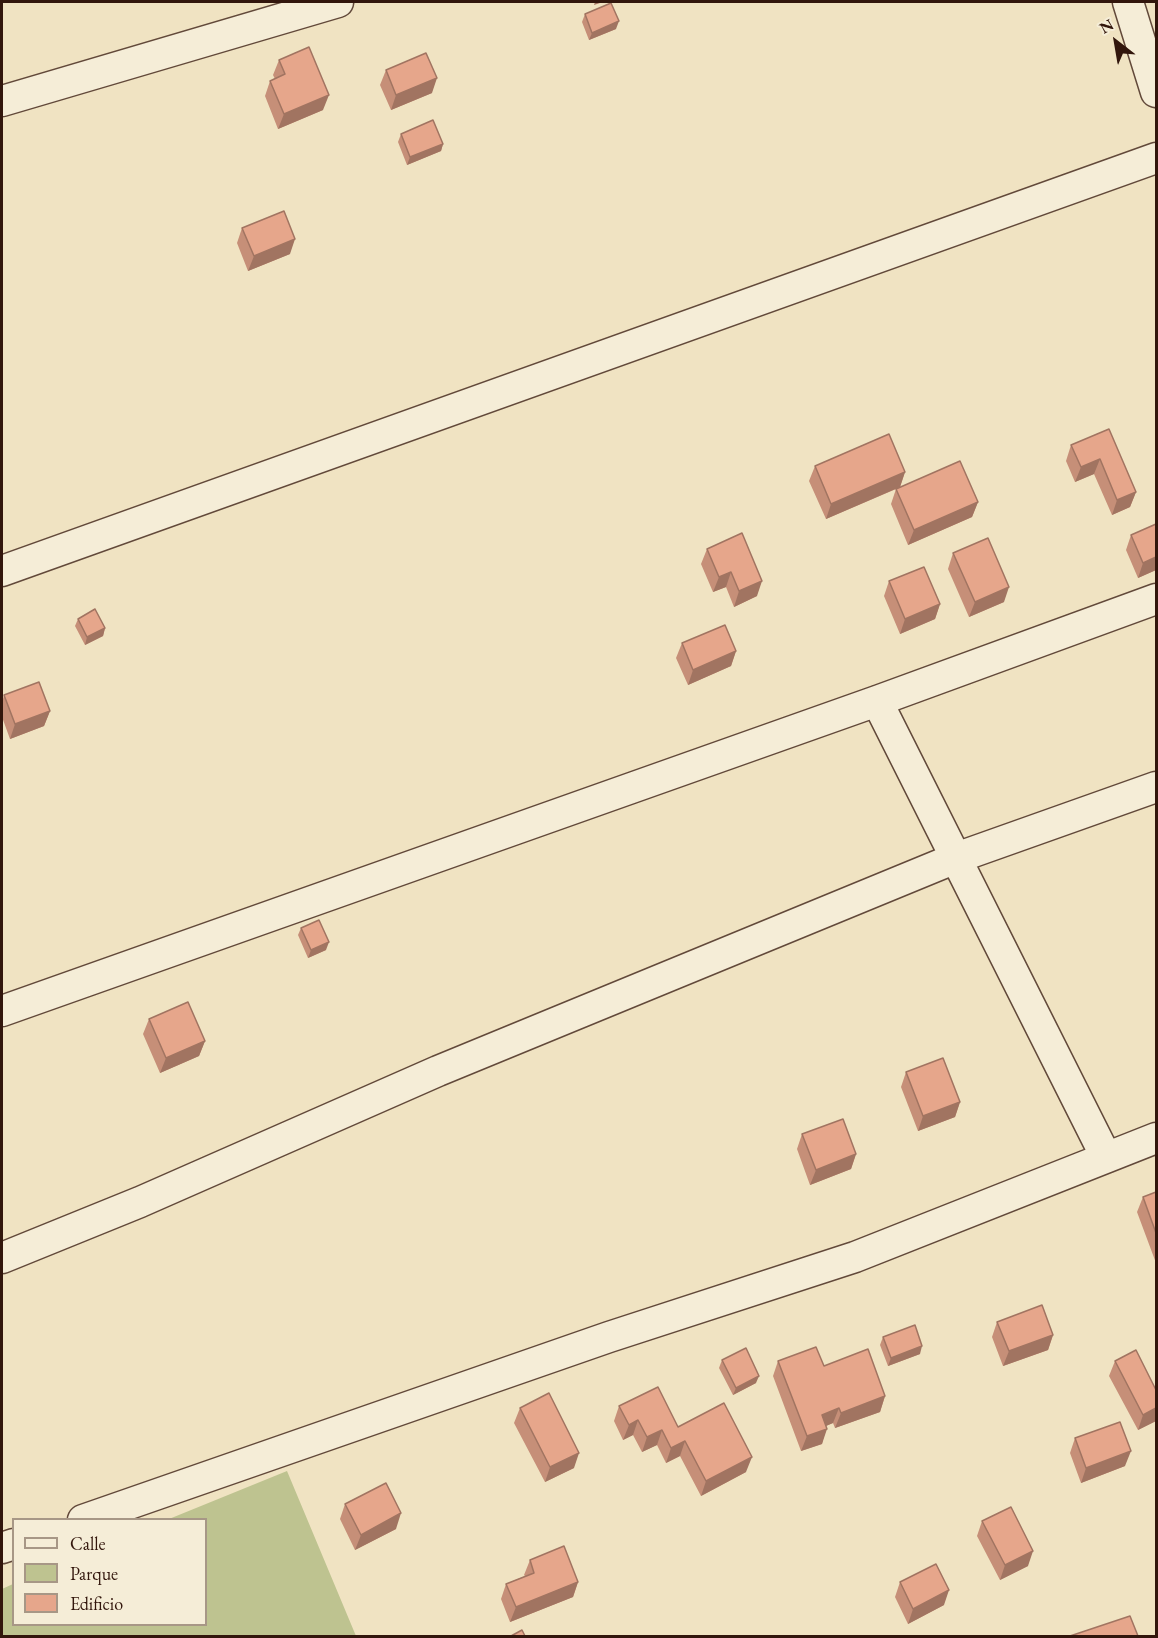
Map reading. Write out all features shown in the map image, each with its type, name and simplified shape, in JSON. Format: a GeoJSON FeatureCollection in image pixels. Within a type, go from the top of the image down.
{"type":"FeatureCollection","features":[{"type":"Feature","properties":{"kind":"street"},"geometry":{"type":"LineString","coordinates":[[3,97],[338,2]]}},
{"type":"Feature","properties":{"kind":"street"},"geometry":{"type":"LineString","coordinates":[[1128,2],[1156,92]]}},
{"type":"Feature","properties":{"kind":"street"},"geometry":{"type":"LineString","coordinates":[[2,571],[1156,158]]}},
{"type":"Feature","properties":{"kind":"street"},"geometry":{"type":"LineString","coordinates":[[2,1011],[877,701],[1156,599]]}},
{"type":"Feature","properties":{"kind":"street"},"geometry":{"type":"LineString","coordinates":[[877,701],[1106,1157]]}},
{"type":"Feature","properties":{"kind":"street"},"geometry":{"type":"LineString","coordinates":[[2,1258],[140,1202],[438,1071],[956,858],[1156,787]]}},
{"type":"Feature","properties":{"kind":"street"},"geometry":{"type":"LineString","coordinates":[[89,1518],[609,1337],[855,1257],[1156,1138]]}},
{"type":"Feature","properties":{"kind":"green space"},"geometry":{"type":"Polygon","coordinates":[[[287,1471],[356,1636],[2,1636],[2,1589],[12,1584],[12,1626],[207,1626],[207,1518],[171,1518],[287,1471]]]}},
{"type":"Feature","properties":{"kind":"building"},"geometry":{"type":"Polygon","coordinates":[[[611,3],[619,21],[592,33],[585,14],[611,3]]]}},
{"type":"Feature","properties":{"kind":"building"},"geometry":{"type":"Polygon","coordinates":[[[309,47],[329,95],[284,114],[270,81],[285,74],[279,60],[309,47]]]}},
{"type":"Feature","properties":{"kind":"building"},"geometry":{"type":"Polygon","coordinates":[[[426,53],[437,78],[396,95],[386,70],[426,53]]]}},
{"type":"Feature","properties":{"kind":"building"},"geometry":{"type":"Polygon","coordinates":[[[433,120],[443,144],[410,157],[401,134],[433,120]]]}},
{"type":"Feature","properties":{"kind":"building"},"geometry":{"type":"Polygon","coordinates":[[[284,211],[295,239],[254,256],[242,228],[284,211]]]}},
{"type":"Feature","properties":{"kind":"building"},"geometry":{"type":"Polygon","coordinates":[[[1109,429],[1136,492],[1117,500],[1100,459],[1081,467],[1071,445],[1109,429]]]}},
{"type":"Feature","properties":{"kind":"building"},"geometry":{"type":"Polygon","coordinates":[[[889,434],[905,472],[831,504],[815,466],[889,434]]]}},
{"type":"Feature","properties":{"kind":"building"},"geometry":{"type":"Polygon","coordinates":[[[960,461],[978,502],[914,530],[896,489],[960,461]]]}},
{"type":"Feature","properties":{"kind":"building"},"geometry":{"type":"Polygon","coordinates":[[[1156,524],[1156,557],[1143,563],[1131,535],[1156,524]]]}},
{"type":"Feature","properties":{"kind":"building"},"geometry":{"type":"Polygon","coordinates":[[[742,533],[762,581],[739,591],[731,572],[719,577],[707,549],[742,533]]]}},
{"type":"Feature","properties":{"kind":"building"},"geometry":{"type":"Polygon","coordinates":[[[988,538],[1009,587],[975,602],[953,553],[988,538]]]}},
{"type":"Feature","properties":{"kind":"building"},"geometry":{"type":"Polygon","coordinates":[[[924,567],[940,604],[905,619],[889,581],[924,567]]]}},
{"type":"Feature","properties":{"kind":"building"},"geometry":{"type":"Polygon","coordinates":[[[95,609],[105,628],[87,637],[78,619],[95,609]]]}},
{"type":"Feature","properties":{"kind":"building"},"geometry":{"type":"Polygon","coordinates":[[[725,625],[736,651],[693,670],[682,643],[725,625]]]}},
{"type":"Feature","properties":{"kind":"building"},"geometry":{"type":"Polygon","coordinates":[[[39,682],[50,711],[15,724],[4,695],[39,682]]]}},
{"type":"Feature","properties":{"kind":"building"},"geometry":{"type":"Polygon","coordinates":[[[319,920],[329,942],[311,950],[301,928],[319,920]]]}},
{"type":"Feature","properties":{"kind":"building"},"geometry":{"type":"Polygon","coordinates":[[[188,1002],[205,1041],[166,1058],[149,1019],[188,1002]]]}},
{"type":"Feature","properties":{"kind":"building"},"geometry":{"type":"Polygon","coordinates":[[[943,1058],[960,1102],[923,1116],[906,1072],[943,1058]]]}},
{"type":"Feature","properties":{"kind":"building"},"geometry":{"type":"Polygon","coordinates":[[[843,1119],[856,1154],[816,1170],[802,1134],[843,1119]]]}},
{"type":"Feature","properties":{"kind":"building"},"geometry":{"type":"Polygon","coordinates":[[[1156,1192],[1156,1233],[1143,1197],[1156,1192]]]}},
{"type":"Feature","properties":{"kind":"building"},"geometry":{"type":"Polygon","coordinates":[[[1042,1305],[1053,1335],[1009,1351],[997,1322],[1042,1305]]]}},
{"type":"Feature","properties":{"kind":"building"},"geometry":{"type":"Polygon","coordinates":[[[915,1325],[922,1346],[891,1358],[883,1337],[915,1325]]]}},
{"type":"Feature","properties":{"kind":"building"},"geometry":{"type":"Polygon","coordinates":[[[816,1347],[824,1366],[868,1349],[885,1396],[841,1413],[839,1408],[822,1415],[827,1429],[807,1436],[778,1361],[816,1347]]]}},
{"type":"Feature","properties":{"kind":"building"},"geometry":{"type":"Polygon","coordinates":[[[746,1348],[759,1376],[736,1388],[722,1360],[746,1348]]]}},
{"type":"Feature","properties":{"kind":"building"},"geometry":{"type":"Polygon","coordinates":[[[1136,1350],[1156,1390],[1156,1408],[1143,1415],[1115,1361],[1136,1350]]]}},
{"type":"Feature","properties":{"kind":"building"},"geometry":{"type":"Polygon","coordinates":[[[658,1387],[678,1427],[724,1403],[752,1457],[706,1481],[685,1441],[671,1448],[662,1430],[647,1437],[638,1420],[629,1425],[619,1406],[658,1387]]]}},
{"type":"Feature","properties":{"kind":"building"},"geometry":{"type":"Polygon","coordinates":[[[549,1393],[579,1453],[550,1467],[520,1408],[549,1393]]]}},
{"type":"Feature","properties":{"kind":"building"},"geometry":{"type":"Polygon","coordinates":[[[1120,1422],[1131,1451],[1086,1468],[1075,1438],[1120,1422]]]}},
{"type":"Feature","properties":{"kind":"building"},"geometry":{"type":"Polygon","coordinates":[[[386,1483],[401,1513],[361,1535],[345,1504],[386,1483]]]}},
{"type":"Feature","properties":{"kind":"building"},"geometry":{"type":"Polygon","coordinates":[[[1011,1507],[1033,1551],[1005,1565],[982,1521],[1011,1507]]]}},
{"type":"Feature","properties":{"kind":"building"},"geometry":{"type":"Polygon","coordinates":[[[564,1546],[578,1582],[516,1607],[506,1584],[534,1573],[530,1560],[564,1546]]]}},
{"type":"Feature","properties":{"kind":"building"},"geometry":{"type":"Polygon","coordinates":[[[936,1564],[949,1590],[913,1609],[900,1582],[936,1564]]]}},
{"type":"Feature","properties":{"kind":"building"},"geometry":{"type":"Polygon","coordinates":[[[1130,1616],[1138,1636],[1070,1636],[1130,1616]]]}},
{"type":"Feature","properties":{"kind":"building"},"geometry":{"type":"Polygon","coordinates":[[[522,1630],[525,1636],[511,1636],[522,1630]]]}}]}
